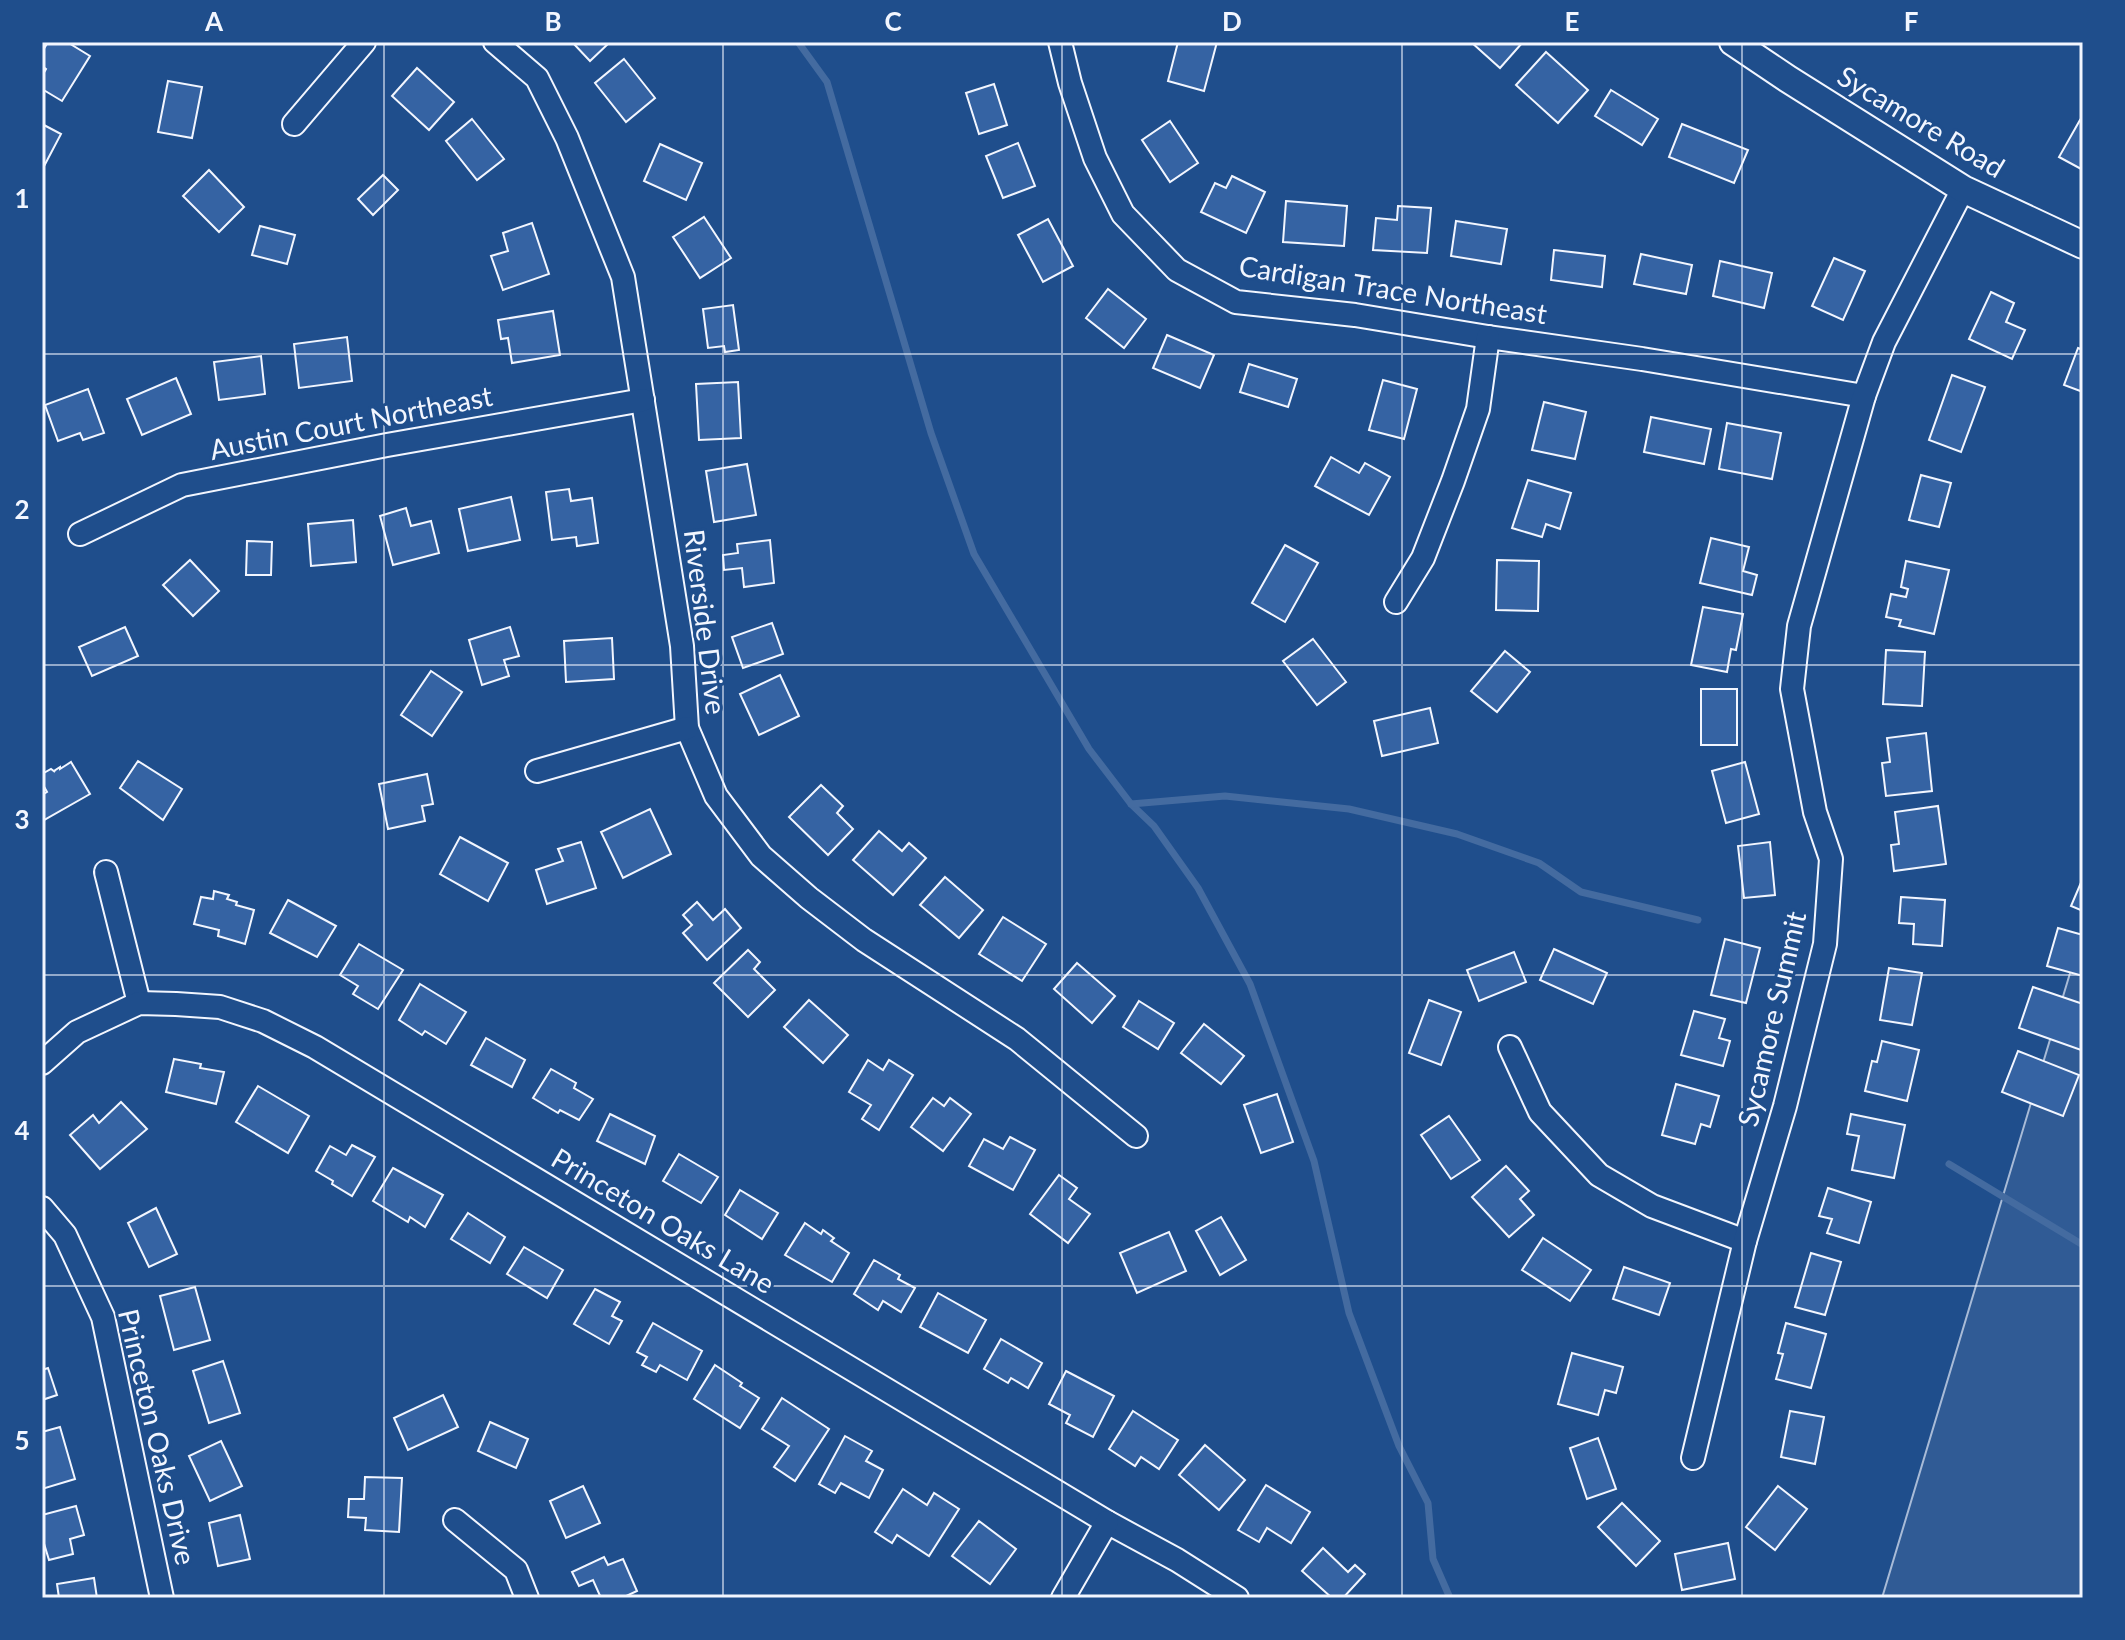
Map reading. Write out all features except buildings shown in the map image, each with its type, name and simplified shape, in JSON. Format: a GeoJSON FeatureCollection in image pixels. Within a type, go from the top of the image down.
{"type":"FeatureCollection","features":[{"type":"Feature","properties":{"kind":"street"},"geometry":{"type":"LineString","coordinates":[[294,124],[364,42]]}},
{"type":"Feature","properties":{"kind":"street","name":"Riverside Drive"},"geometry":{"type":"LineString","coordinates":[[495,42],[537,78],[567,138],[623,277],[682,646],[687,728],[716,796],[761,856],[809,898],[864,940],[1017,1039],[1136,1136]]}},
{"type":"Feature","properties":{"kind":"street","name":"Cardigan Trace Northeast"},"geometry":{"type":"LineString","coordinates":[[1060,42],[1095,158],[1123,214],[1177,270],[1236,302],[1355,315],[1864,396]]}},
{"type":"Feature","properties":{"kind":"street","name":"Sycamore Road"},"geometry":{"type":"LineString","coordinates":[[1733,42],[1963,189],[2083,245]]}},
{"type":"Feature","properties":{"kind":"street","name":"Sycamore Summit"},"geometry":{"type":"LineString","coordinates":[[1693,1458],[1745,1241],[1785,1106],[1825,944],[1831,859],[1815,812],[1792,689],[1799,626],[1864,396],[1884,342],[1963,189]]}},
{"type":"Feature","properties":{"kind":"street"},"geometry":{"type":"LineString","coordinates":[[1396,602],[1423,558],[1478,409],[1488,337]]}},
{"type":"Feature","properties":{"kind":"street","name":"Austin Court Northeast"},"geometry":{"type":"LineString","coordinates":[[80,534],[182,485],[643,400]]}},
{"type":"Feature","properties":{"kind":"street"},"geometry":{"type":"LineString","coordinates":[[537,771],[687,728]]}},
{"type":"Feature","properties":{"kind":"street"},"geometry":{"type":"LineString","coordinates":[[106,872],[139,1003]]}},
{"type":"Feature","properties":{"kind":"street","name":"Princeton Oaks Lane"},"geometry":{"type":"LineString","coordinates":[[42,1063],[77,1032],[139,1003],[220,1007],[263,1021],[315,1047],[1237,1598]]}},
{"type":"Feature","properties":{"kind":"street"},"geometry":{"type":"LineString","coordinates":[[1510,1047],[1540,1112],[1599,1175],[1652,1206],[1745,1241]]}},
{"type":"Feature","properties":{"kind":"street","name":"Princeton Oaks Drive"},"geometry":{"type":"LineString","coordinates":[[42,1208],[65,1235],[103,1317],[162,1598]]}},
{"type":"Feature","properties":{"kind":"street"},"geometry":{"type":"LineString","coordinates":[[455,1520],[516,1570],[527,1598]]}},
{"type":"Feature","properties":{"kind":"street"},"geometry":{"type":"LineString","coordinates":[[1063,1598],[1107,1522]]}},
{"type":"Feature","properties":{"kind":"shaded area"},"geometry":{"type":"Polygon","coordinates":[[[2083,930],[2083,1598],[1882,1598],[2083,930]]]}},
{"type":"Feature","properties":{"kind":"waterway"},"geometry":{"type":"LineString","coordinates":[[798,42],[827,82],[931,433],[974,554],[1089,749],[1131,804],[1154,826],[1198,888],[1250,984],[1314,1161],[1349,1313],[1399,1446],[1428,1503],[1433,1559],[1450,1598]]}},
{"type":"Feature","properties":{"kind":"waterway"},"geometry":{"type":"LineString","coordinates":[[1131,804],[1225,796],[1349,809],[1457,834],[1539,863],[1581,892],[1698,920]]}},
{"type":"Feature","properties":{"kind":"waterway"},"geometry":{"type":"LineString","coordinates":[[1949,1164],[2083,1245]]}}]}
